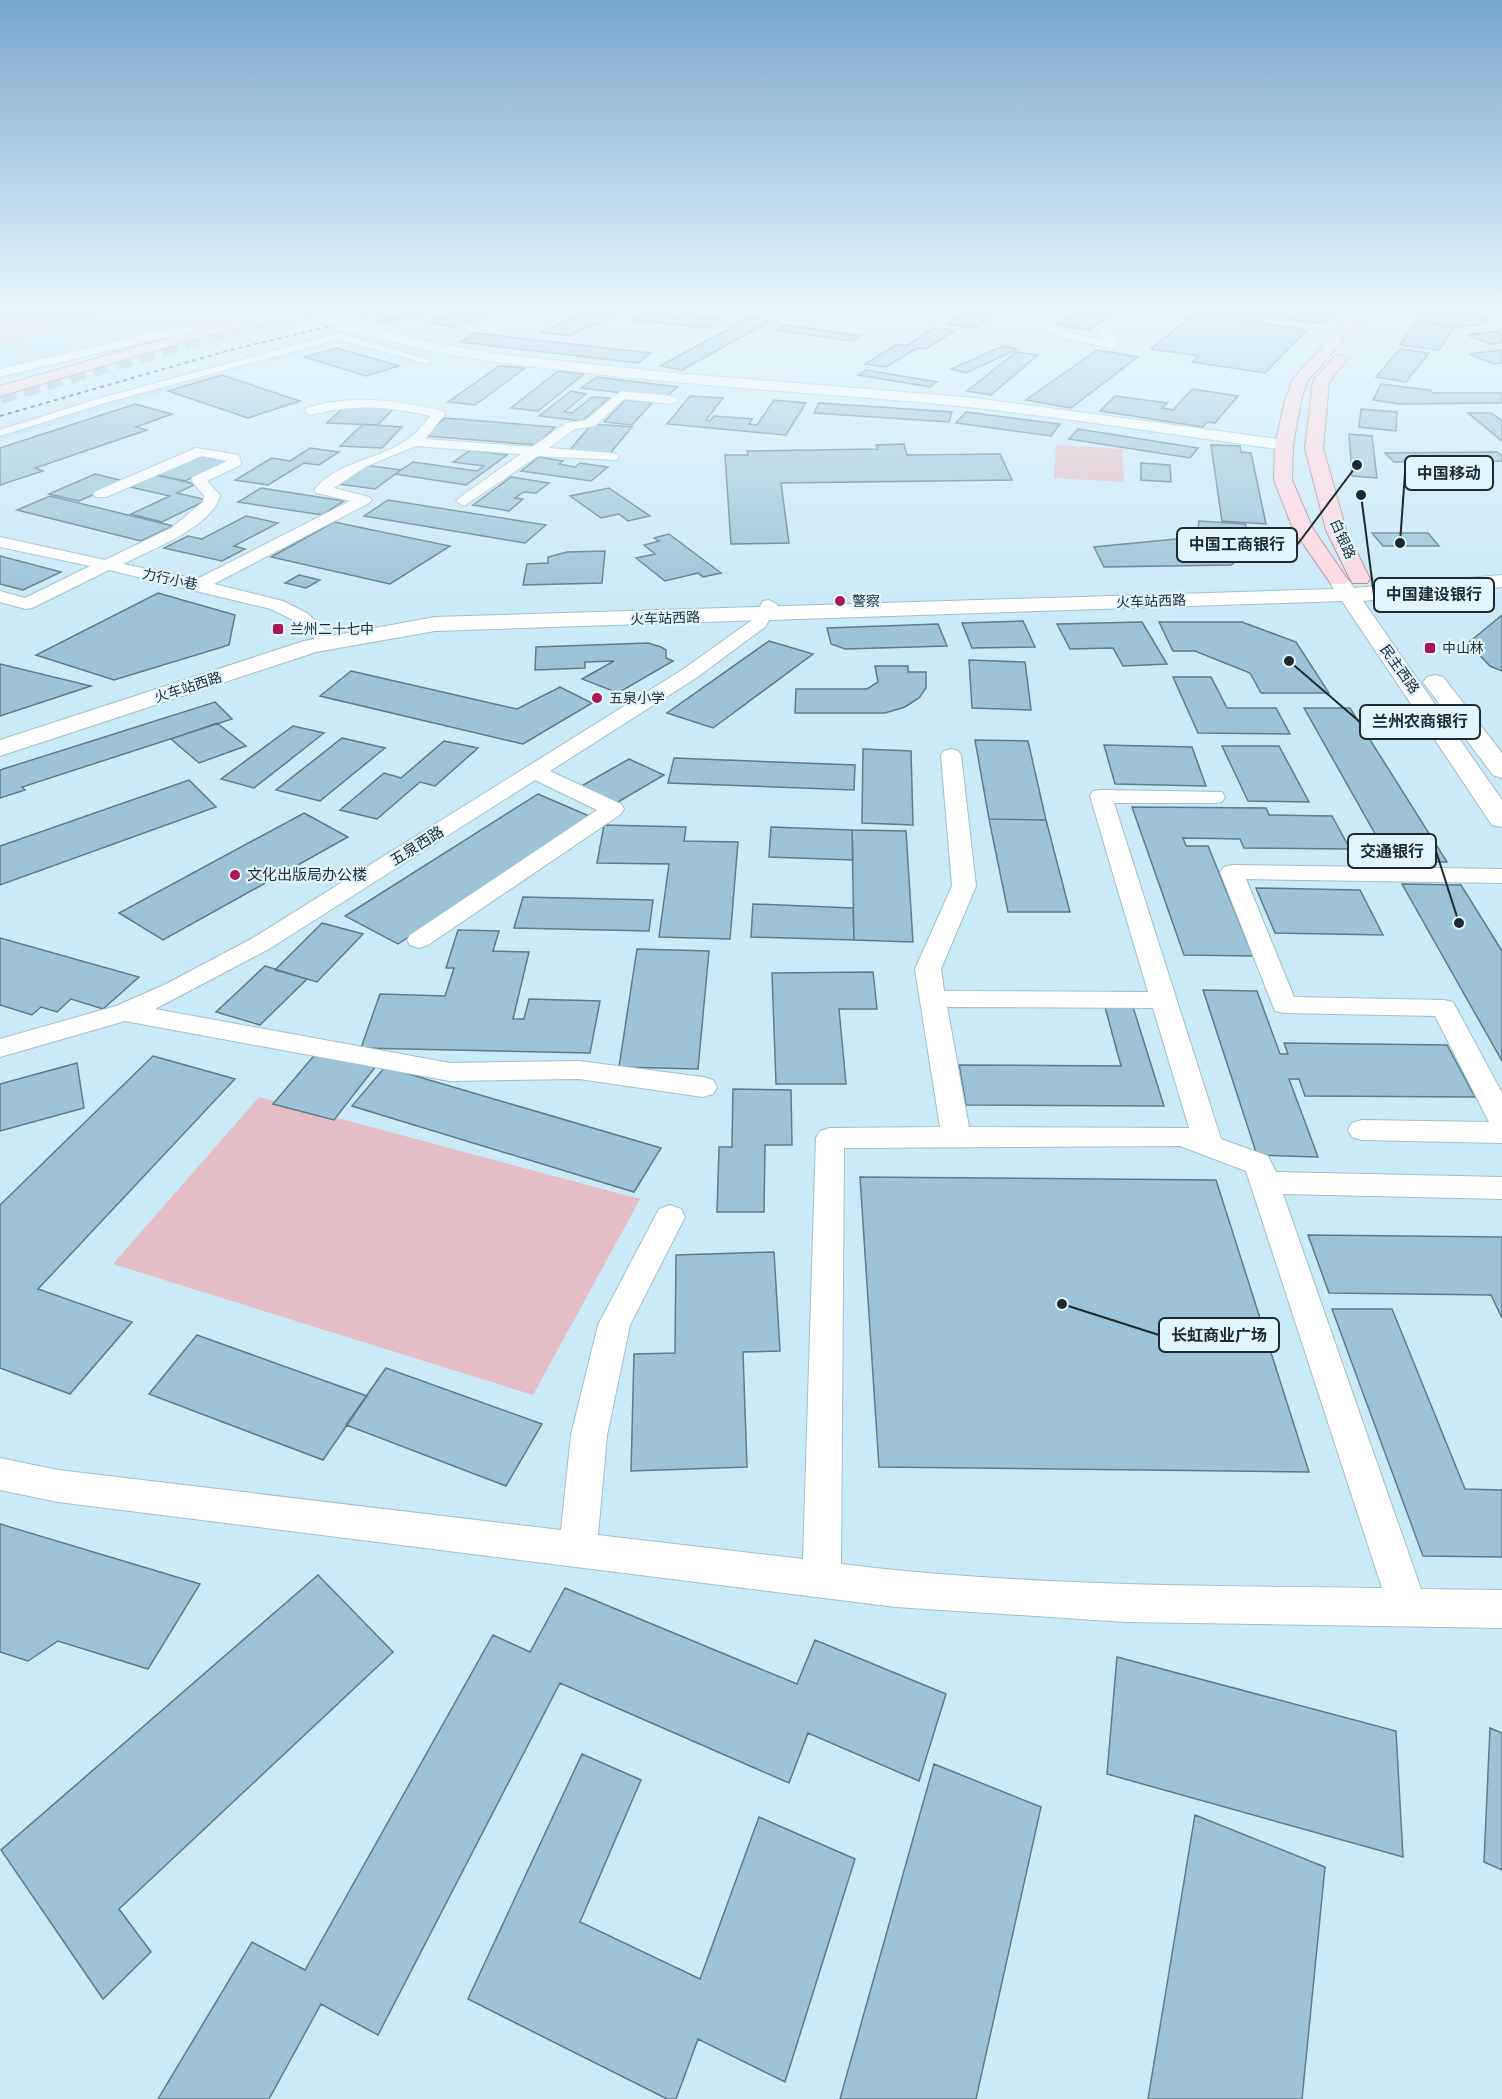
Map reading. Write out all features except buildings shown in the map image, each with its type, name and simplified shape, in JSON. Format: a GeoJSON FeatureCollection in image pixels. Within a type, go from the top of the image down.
{"type":"FeatureCollection","features":[{"type":"Feature","properties":{"kind":"main road"},"geometry":{"type":"LineString","coordinates":[[1006,407],[1284,445]]}},
{"type":"Feature","properties":{"kind":"main road","name":"白银路"},"geometry":{"type":"LineString","coordinates":[[1292,407],[1284,445],[1283,480],[1303,529],[1315,549],[1354,587]]}},
{"type":"Feature","properties":{"kind":"main road","name":"白银路"},"geometry":{"type":"LineString","coordinates":[[1318,407],[1314,448],[1354,587]]}},
{"type":"Feature","properties":{"kind":"main road"},"geometry":{"type":"LineString","coordinates":[[1354,587],[1502,566]]}},
{"type":"Feature","properties":{"kind":"main road"},"geometry":{"type":"LineString","coordinates":[[1354,587],[1502,581]]}},
{"type":"Feature","properties":{"kind":"main road","name":"火车站西路"},"geometry":{"type":"LineString","coordinates":[[0,736],[324,637],[431,615],[766,610],[1354,587]]}},
{"type":"Feature","properties":{"kind":"main road","name":"民主西路"},"geometry":{"type":"LineString","coordinates":[[1354,587],[1502,770]]}},
{"type":"Feature","properties":{"kind":"main road","name":"民主西路"},"geometry":{"type":"LineString","coordinates":[[1354,587],[1502,819]]}},
{"type":"Feature","properties":{"kind":"main road","name":"火车站西路"},"geometry":{"type":"LineString","coordinates":[[0,748],[324,637]]}},
{"type":"Feature","properties":{"kind":"street"},"geometry":{"type":"LineString","coordinates":[[0,433],[82,407]]}},
{"type":"Feature","properties":{"kind":"street"},"geometry":{"type":"LineString","coordinates":[[311,411],[326,407]]}},
{"type":"Feature","properties":{"kind":"street"},"geometry":{"type":"LineString","coordinates":[[199,585],[364,500],[322,490],[360,464],[413,442],[424,433],[438,414],[399,407]]}},
{"type":"Feature","properties":{"kind":"street"},"geometry":{"type":"LineString","coordinates":[[464,501],[571,426],[590,423],[608,407]]}},
{"type":"Feature","properties":{"kind":"street"},"geometry":{"type":"LineString","coordinates":[[413,442],[612,458]]}},
{"type":"Feature","properties":{"kind":"street"},"geometry":{"type":"LineString","coordinates":[[0,597],[26,603],[177,531],[210,504],[212,495],[198,480],[234,463],[234,458],[201,451],[101,494]]}},
{"type":"Feature","properties":{"kind":"street","name":"力行小巷"},"geometry":{"type":"LineString","coordinates":[[0,542],[199,585],[277,605],[301,617],[324,637]]}},
{"type":"Feature","properties":{"kind":"street","name":"五泉西路"},"geometry":{"type":"LineString","coordinates":[[0,1048],[125,1012],[175,990],[260,944],[689,674],[759,623],[766,610]]}},
{"type":"Feature","properties":{"kind":"street"},"geometry":{"type":"LineString","coordinates":[[951,755],[964,886],[928,969],[956,1137]]}},
{"type":"Feature","properties":{"kind":"street"},"geometry":{"type":"LineString","coordinates":[[419,940],[614,809],[535,772]]}},
{"type":"Feature","properties":{"kind":"street"},"geometry":{"type":"LineString","coordinates":[[1209,1146],[1101,796],[1214,797]]}},
{"type":"Feature","properties":{"kind":"street"},"geometry":{"type":"LineString","coordinates":[[1502,876],[1232,872],[1284,1005],[1444,1008],[1502,1120]]}},
{"type":"Feature","properties":{"kind":"street"},"geometry":{"type":"LineString","coordinates":[[933,999],[1165,1000]]}},
{"type":"Feature","properties":{"kind":"street"},"geometry":{"type":"LineString","coordinates":[[125,1012],[450,1072],[579,1070],[703,1087]]}},
{"type":"Feature","properties":{"kind":"street"},"geometry":{"type":"LineString","coordinates":[[1362,1130],[1502,1133]]}},
{"type":"Feature","properties":{"kind":"street"},"geometry":{"type":"LineString","coordinates":[[822,1580],[830,1138],[1182,1136],[1258,1164],[1408,1608]]}},
{"type":"Feature","properties":{"kind":"street"},"geometry":{"type":"LineString","coordinates":[[1265,1183],[1502,1188]]}},
{"type":"Feature","properties":{"kind":"street"},"geometry":{"type":"LineString","coordinates":[[578,1550],[589,1435],[614,1325],[670,1217]]}},
{"type":"Feature","properties":{"kind":"street"},"geometry":{"type":"LineString","coordinates":[[0,1474],[58,1486],[896,1589],[1126,1603],[1502,1609]]}},
{"type":"Feature","properties":{"kind":"shaded area"},"geometry":{"type":"Polygon","coordinates":[[[70,407],[116,407],[0,440],[0,426],[70,407]]]}},
{"type":"Feature","properties":{"kind":"shaded area"},"geometry":{"type":"Polygon","coordinates":[[[1056,445],[1122,449],[1124,482],[1054,478],[1056,445]]]}},
{"type":"Feature","properties":{"kind":"shaded area"},"geometry":{"type":"Polygon","coordinates":[[[259,1097],[640,1199],[533,1395],[113,1264],[259,1097]]]}},
{"type":"Feature","properties":{"kind":"railway"},"geometry":{"type":"LineString","coordinates":[[0,416],[32,407]]}},
{"type":"Feature","properties":{"kind":"place","name":"中国工商银行"},"geometry":{"type":"Point","coordinates":[1357,465]}},
{"type":"Feature","properties":{"kind":"place","name":"中国建设银行"},"geometry":{"type":"Point","coordinates":[1361,495]}},
{"type":"Feature","properties":{"kind":"place","name":"中国移动"},"geometry":{"type":"Point","coordinates":[1400,543]}},
{"type":"Feature","properties":{"kind":"place","name":"警察"},"geometry":{"type":"Point","coordinates":[840,601]}},
{"type":"Feature","properties":{"kind":"place","name":"兰州二十七中"},"geometry":{"type":"Point","coordinates":[278,629]}},
{"type":"Feature","properties":{"kind":"place","name":"中山林"},"geometry":{"type":"Point","coordinates":[1430,648]}},
{"type":"Feature","properties":{"kind":"place","name":"兰州农商银行"},"geometry":{"type":"Point","coordinates":[1289,661]}},
{"type":"Feature","properties":{"kind":"place","name":"五泉小学"},"geometry":{"type":"Point","coordinates":[597,698]}},
{"type":"Feature","properties":{"kind":"place","name":"文化出版局办公楼"},"geometry":{"type":"Point","coordinates":[235,875]}},
{"type":"Feature","properties":{"kind":"place","name":"交通银行"},"geometry":{"type":"Point","coordinates":[1459,923]}},
{"type":"Feature","properties":{"kind":"place","name":"长虹商业广场"},"geometry":{"type":"Point","coordinates":[1062,1304]}}]}
